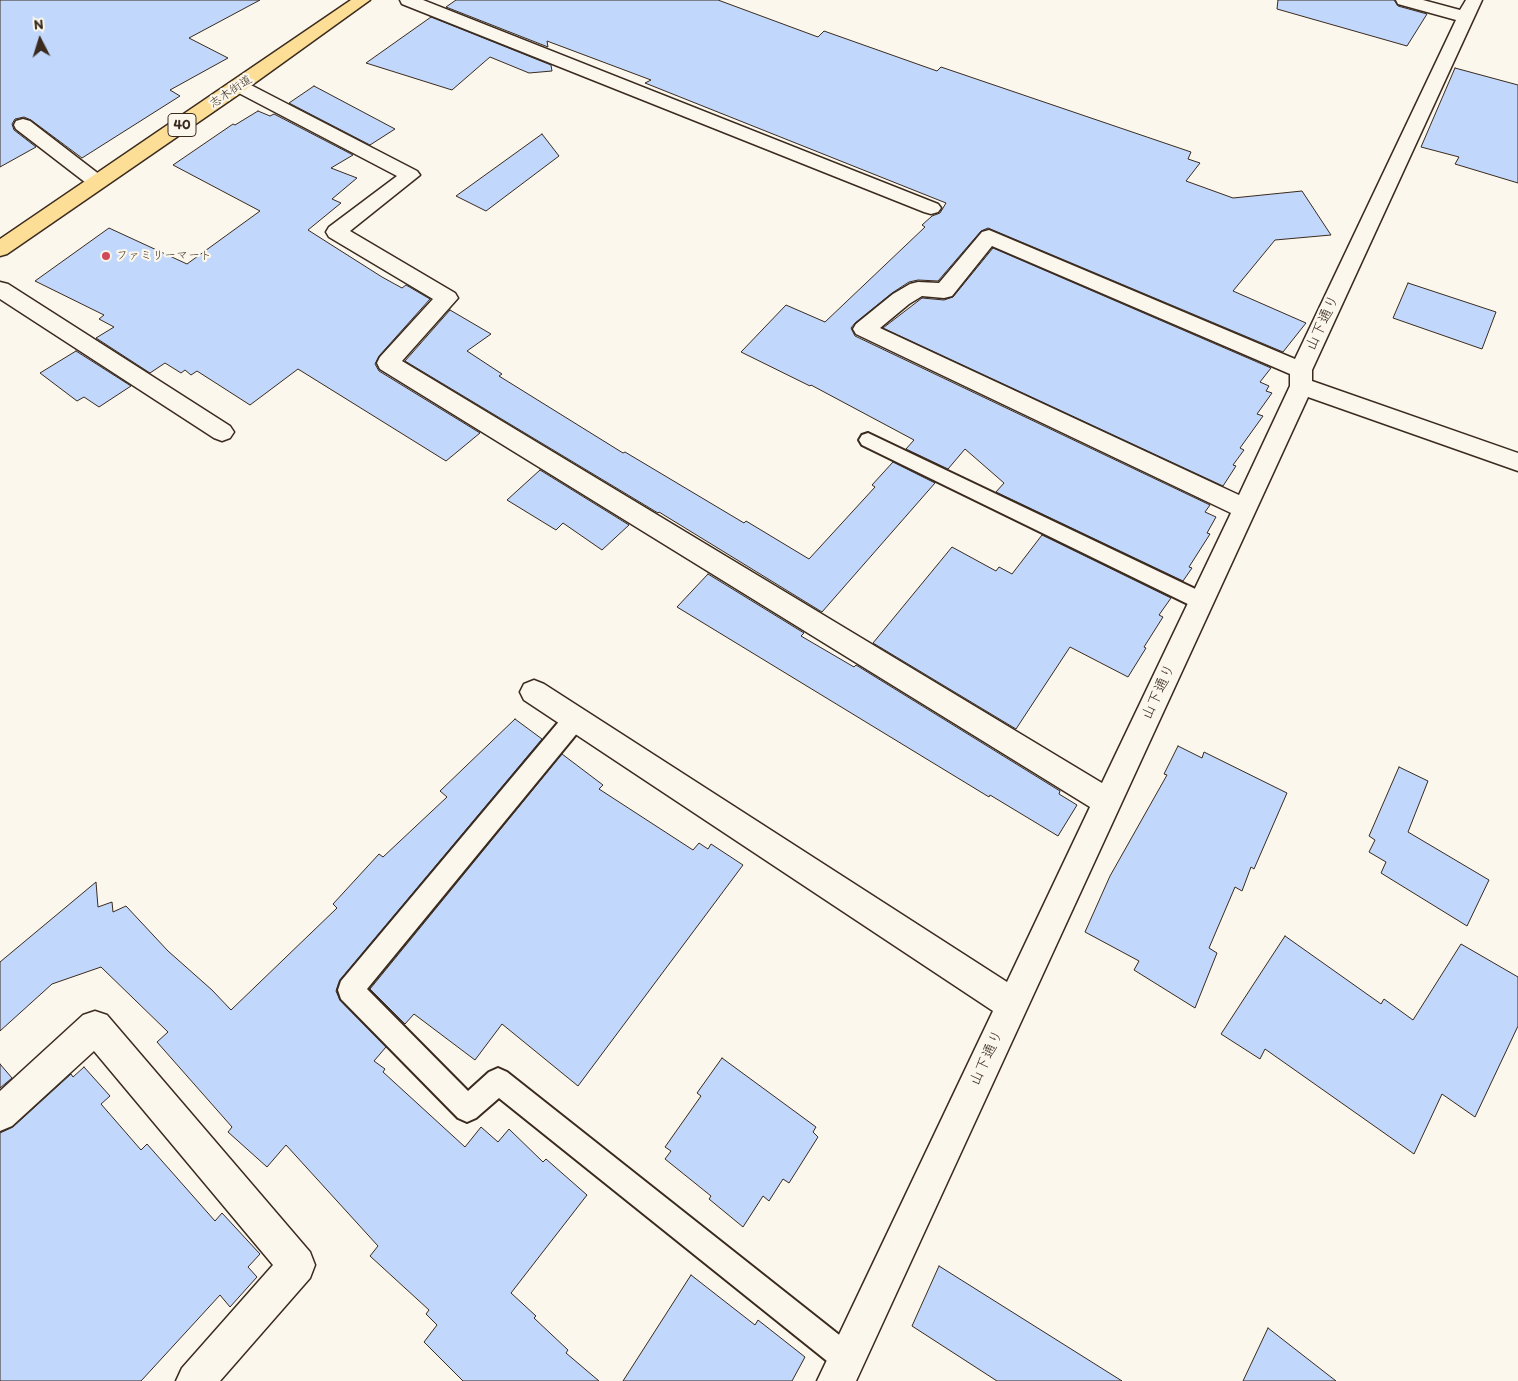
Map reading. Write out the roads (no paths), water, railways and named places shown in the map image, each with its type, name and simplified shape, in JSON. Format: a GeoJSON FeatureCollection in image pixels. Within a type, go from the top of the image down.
{"type":"FeatureCollection","features":[{"type":"Feature","properties":{"kind":"main road","name":"志木街道"},"geometry":{"type":"LineString","coordinates":[[0,249],[240,86],[362,0]]}},
{"type":"Feature","properties":{"kind":"street"},"geometry":{"type":"LineString","coordinates":[[408,0],[931,208]]}},
{"type":"Feature","properties":{"kind":"street"},"geometry":{"type":"LineString","coordinates":[[1404,0],[1470,8]]}},
{"type":"Feature","properties":{"kind":"street","name":"山下通り"},"geometry":{"type":"LineString","coordinates":[[842,1370],[1244,509],[1301,378],[1470,8]]}},
{"type":"Feature","properties":{"kind":"street"},"geometry":{"type":"LineString","coordinates":[[240,86],[410,175],[336,232],[447,298],[388,363],[1107,802]]}},
{"type":"Feature","properties":{"kind":"street"},"geometry":{"type":"LineString","coordinates":[[23,125],[97,182]]}},
{"type":"Feature","properties":{"kind":"street"},"geometry":{"type":"LineString","coordinates":[[1244,509],[864,330],[901,300],[918,289],[944,291],[989,237],[1301,378],[1518,462]]}},
{"type":"Feature","properties":{"kind":"street"},"geometry":{"type":"LineString","coordinates":[[0,289],[222,432]]}},
{"type":"Feature","properties":{"kind":"street"},"geometry":{"type":"LineString","coordinates":[[534,692],[1013,1005]]}},
{"type":"Feature","properties":{"kind":"street"},"geometry":{"type":"LineString","coordinates":[[0,1114],[95,1027],[297,1265],[195,1381]]}},
{"type":"Feature","properties":{"kind":"lane"},"geometry":{"type":"LineString","coordinates":[[868,440],[1201,601]]}},
{"type":"Feature","properties":{"kind":"lane"},"geometry":{"type":"LineString","coordinates":[[575,719],[350,990],[467,1109],[498,1081],[842,1370]]}},
{"type":"Feature","properties":{"kind":"place","name":"ファミリーマート"},"geometry":{"type":"Point","coordinates":[106,256]}}]}
